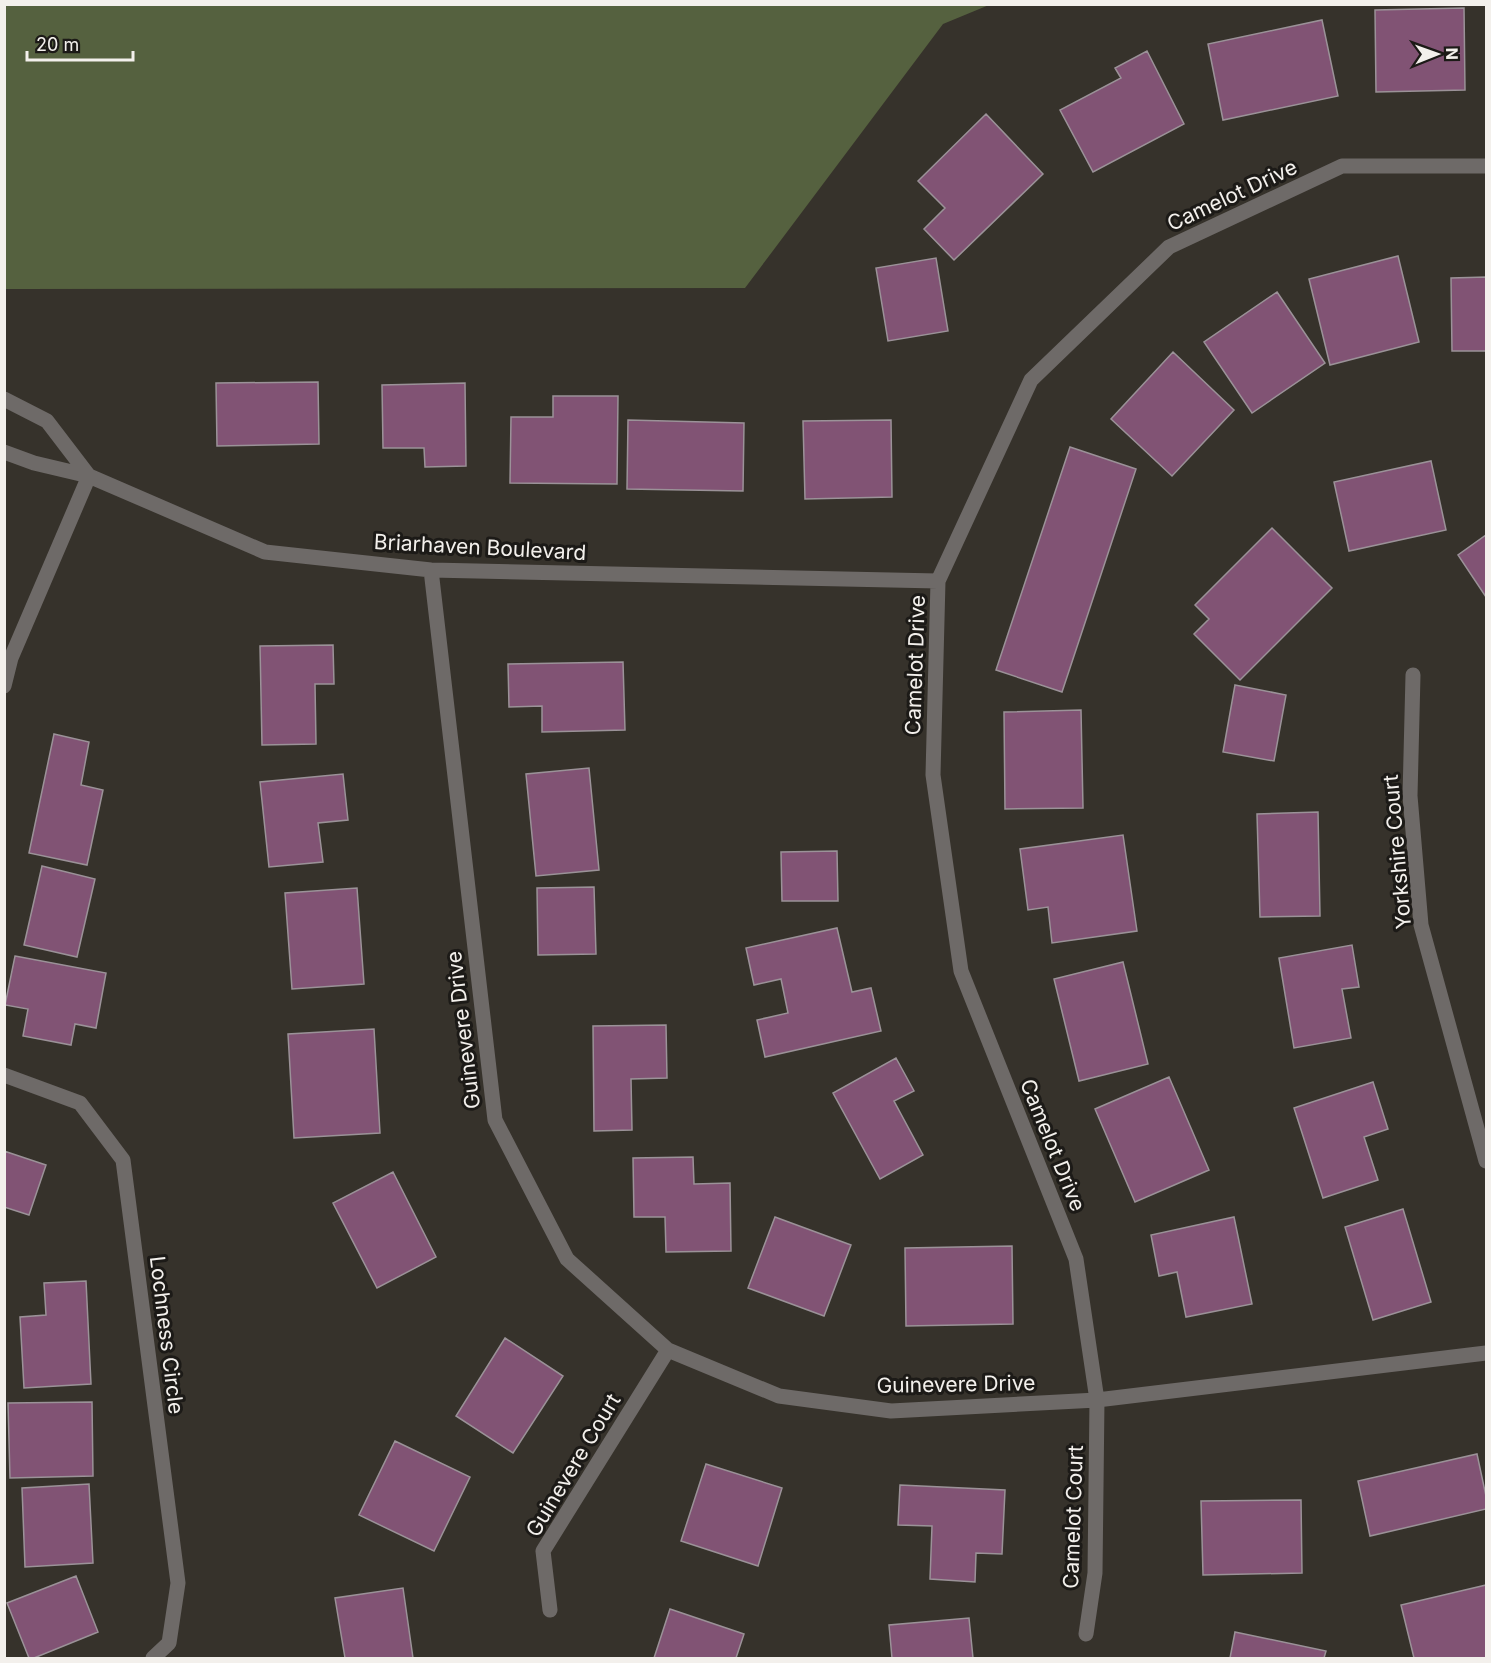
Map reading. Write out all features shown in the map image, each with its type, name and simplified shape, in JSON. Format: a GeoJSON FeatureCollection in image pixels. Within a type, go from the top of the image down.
{"type":"FeatureCollection","features":[{"type":"Feature","properties":{"kind":"street","name":"Camelot Drive"},"geometry":{"type":"LineString","coordinates":[[1097,1400],[1076,1259],[961,971],[933,775],[938,581],[1031,380],[1169,247],[1342,166],[1486,166]]}},
{"type":"Feature","properties":{"kind":"street"},"geometry":{"type":"LineString","coordinates":[[4,399],[47,421],[89,476],[10,658],[4,686]]}},
{"type":"Feature","properties":{"kind":"street","name":"Briarhaven Boulevard"},"geometry":{"type":"LineString","coordinates":[[4,452],[34,463],[89,476],[265,552],[431,570],[938,581]]}},
{"type":"Feature","properties":{"kind":"street","name":"Guinevere Drive"},"geometry":{"type":"LineString","coordinates":[[431,570],[495,1120],[567,1259],[668,1350],[779,1396],[891,1410],[1097,1400],[1486,1353]]}},
{"type":"Feature","properties":{"kind":"street","name":"Yorkshire Court"},"geometry":{"type":"LineString","coordinates":[[1413,675],[1410,796],[1421,925],[1486,1161]]}},
{"type":"Feature","properties":{"kind":"street","name":"Lochness Circle"},"geometry":{"type":"LineString","coordinates":[[4,1075],[80,1103],[123,1160],[178,1583],[169,1643],[153,1659]]}},
{"type":"Feature","properties":{"kind":"street","name":"Guinevere Court"},"geometry":{"type":"LineString","coordinates":[[550,1610],[543,1551],[668,1350]]}},
{"type":"Feature","properties":{"kind":"street","name":"Camelot Court"},"geometry":{"type":"LineString","coordinates":[[1086,1634],[1095,1573],[1097,1400]]}},
{"type":"Feature","properties":{"kind":"green space"},"geometry":{"type":"Polygon","coordinates":[[[4,5],[989,5],[943,24],[745,288],[5,289],[4,5]]]}},
{"type":"Feature","properties":{"kind":"building"},"geometry":{"type":"Polygon","coordinates":[[[1464,8],[1465,90],[1376,92],[1375,10],[1464,8]]]}},
{"type":"Feature","properties":{"kind":"building"},"geometry":{"type":"Polygon","coordinates":[[[1322,20],[1338,96],[1223,120],[1208,44],[1322,20]]]}},
{"type":"Feature","properties":{"kind":"building"},"geometry":{"type":"Polygon","coordinates":[[[1147,51],[1184,124],[1093,172],[1060,110],[1121,78],[1115,68],[1147,51]]]}},
{"type":"Feature","properties":{"kind":"building"},"geometry":{"type":"Polygon","coordinates":[[[986,114],[1043,174],[954,260],[924,229],[945,208],[918,181],[986,114]]]}},
{"type":"Feature","properties":{"kind":"building"},"geometry":{"type":"Polygon","coordinates":[[[1398,256],[1419,342],[1330,365],[1309,279],[1398,256]]]}},
{"type":"Feature","properties":{"kind":"building"},"geometry":{"type":"Polygon","coordinates":[[[936,258],[948,331],[888,341],[876,268],[936,258]]]}},
{"type":"Feature","properties":{"kind":"building"},"geometry":{"type":"Polygon","coordinates":[[[1486,277],[1486,351],[1452,351],[1451,278],[1486,277]]]}},
{"type":"Feature","properties":{"kind":"building"},"geometry":{"type":"Polygon","coordinates":[[[1277,292],[1325,363],[1252,413],[1204,342],[1277,292]]]}},
{"type":"Feature","properties":{"kind":"building"},"geometry":{"type":"Polygon","coordinates":[[[1173,352],[1234,410],[1172,476],[1111,419],[1173,352]]]}},
{"type":"Feature","properties":{"kind":"building"},"geometry":{"type":"Polygon","coordinates":[[[318,382],[319,444],[217,446],[216,383],[318,382]]]}},
{"type":"Feature","properties":{"kind":"building"},"geometry":{"type":"Polygon","coordinates":[[[465,383],[466,466],[425,467],[424,448],[383,448],[382,385],[465,383]]]}},
{"type":"Feature","properties":{"kind":"building"},"geometry":{"type":"Polygon","coordinates":[[[553,396],[618,396],[617,484],[510,483],[511,417],[553,417],[553,396]]]}},
{"type":"Feature","properties":{"kind":"building"},"geometry":{"type":"Polygon","coordinates":[[[628,420],[744,423],[743,491],[627,489],[628,420]]]}},
{"type":"Feature","properties":{"kind":"building"},"geometry":{"type":"Polygon","coordinates":[[[891,420],[892,497],[805,499],[803,421],[891,420]]]}},
{"type":"Feature","properties":{"kind":"building"},"geometry":{"type":"Polygon","coordinates":[[[1070,447],[1136,469],[1062,692],[996,670],[1070,447]]]}},
{"type":"Feature","properties":{"kind":"building"},"geometry":{"type":"Polygon","coordinates":[[[1431,461],[1446,530],[1349,551],[1334,482],[1431,461]]]}},
{"type":"Feature","properties":{"kind":"building"},"geometry":{"type":"Polygon","coordinates":[[[1272,528],[1332,588],[1240,680],[1194,634],[1209,619],[1195,605],[1272,528]]]}},
{"type":"Feature","properties":{"kind":"building"},"geometry":{"type":"Polygon","coordinates":[[[1486,535],[1486,597],[1458,555],[1486,535]]]}},
{"type":"Feature","properties":{"kind":"building"},"geometry":{"type":"Polygon","coordinates":[[[333,645],[334,684],[315,684],[316,744],[262,745],[260,646],[333,645]]]}},
{"type":"Feature","properties":{"kind":"building"},"geometry":{"type":"Polygon","coordinates":[[[623,662],[625,730],[542,732],[542,706],[509,707],[508,664],[623,662]]]}},
{"type":"Feature","properties":{"kind":"building"},"geometry":{"type":"Polygon","coordinates":[[[1235,685],[1286,695],[1274,761],[1223,752],[1235,685]]]}},
{"type":"Feature","properties":{"kind":"building"},"geometry":{"type":"Polygon","coordinates":[[[1081,710],[1083,808],[1005,809],[1004,712],[1081,710]]]}},
{"type":"Feature","properties":{"kind":"building"},"geometry":{"type":"Polygon","coordinates":[[[54,734],[89,742],[81,785],[103,790],[87,865],[29,853],[54,734]]]}},
{"type":"Feature","properties":{"kind":"building"},"geometry":{"type":"Polygon","coordinates":[[[589,768],[599,870],[536,876],[526,774],[589,768]]]}},
{"type":"Feature","properties":{"kind":"building"},"geometry":{"type":"Polygon","coordinates":[[[343,774],[348,820],[318,823],[323,862],[269,867],[260,782],[343,774]]]}},
{"type":"Feature","properties":{"kind":"building"},"geometry":{"type":"Polygon","coordinates":[[[1318,812],[1320,916],[1260,917],[1257,814],[1318,812]]]}},
{"type":"Feature","properties":{"kind":"building"},"geometry":{"type":"Polygon","coordinates":[[[1123,835],[1137,931],[1052,943],[1048,907],[1028,910],[1020,849],[1123,835]]]}},
{"type":"Feature","properties":{"kind":"building"},"geometry":{"type":"Polygon","coordinates":[[[837,851],[838,901],[782,901],[781,852],[837,851]]]}},
{"type":"Feature","properties":{"kind":"building"},"geometry":{"type":"Polygon","coordinates":[[[42,866],[95,879],[77,957],[24,945],[42,866]]]}},
{"type":"Feature","properties":{"kind":"building"},"geometry":{"type":"Polygon","coordinates":[[[594,887],[596,954],[538,955],[537,888],[594,887]]]}},
{"type":"Feature","properties":{"kind":"building"},"geometry":{"type":"Polygon","coordinates":[[[357,888],[364,984],[292,989],[285,893],[357,888]]]}},
{"type":"Feature","properties":{"kind":"building"},"geometry":{"type":"Polygon","coordinates":[[[837,928],[852,992],[871,988],[881,1031],[765,1057],[757,1020],[788,1013],[781,979],[754,985],[746,948],[837,928]]]}},
{"type":"Feature","properties":{"kind":"building"},"geometry":{"type":"Polygon","coordinates":[[[1352,945],[1359,987],[1342,989],[1351,1038],[1294,1048],[1279,958],[1352,945]]]}},
{"type":"Feature","properties":{"kind":"building"},"geometry":{"type":"Polygon","coordinates":[[[15,956],[106,973],[96,1028],[75,1024],[71,1045],[23,1036],[28,1009],[5,1005],[15,956]]]}},
{"type":"Feature","properties":{"kind":"building"},"geometry":{"type":"Polygon","coordinates":[[[1123,962],[1148,1064],[1079,1081],[1054,979],[1123,962]]]}},
{"type":"Feature","properties":{"kind":"building"},"geometry":{"type":"Polygon","coordinates":[[[666,1025],[667,1078],[631,1079],[632,1130],[594,1131],[593,1026],[666,1025]]]}},
{"type":"Feature","properties":{"kind":"building"},"geometry":{"type":"Polygon","coordinates":[[[374,1029],[380,1133],[294,1138],[288,1034],[374,1029]]]}},
{"type":"Feature","properties":{"kind":"building"},"geometry":{"type":"Polygon","coordinates":[[[896,1058],[914,1091],[894,1101],[923,1155],[880,1179],[833,1093],[896,1058]]]}},
{"type":"Feature","properties":{"kind":"building"},"geometry":{"type":"Polygon","coordinates":[[[1169,1077],[1209,1170],[1135,1202],[1095,1109],[1169,1077]]]}},
{"type":"Feature","properties":{"kind":"building"},"geometry":{"type":"Polygon","coordinates":[[[1373,1082],[1388,1129],[1364,1137],[1378,1180],[1323,1198],[1294,1108],[1373,1082]]]}},
{"type":"Feature","properties":{"kind":"building"},"geometry":{"type":"Polygon","coordinates":[[[4,1151],[46,1165],[29,1215],[4,1207],[4,1151]]]}},
{"type":"Feature","properties":{"kind":"building"},"geometry":{"type":"Polygon","coordinates":[[[693,1157],[694,1184],[730,1183],[731,1251],[666,1252],[665,1217],[634,1217],[633,1158],[693,1157]]]}},
{"type":"Feature","properties":{"kind":"building"},"geometry":{"type":"Polygon","coordinates":[[[393,1172],[436,1257],[377,1288],[333,1203],[393,1172]]]}},
{"type":"Feature","properties":{"kind":"building"},"geometry":{"type":"Polygon","coordinates":[[[1403,1209],[1431,1302],[1373,1320],[1345,1227],[1403,1209]]]}},
{"type":"Feature","properties":{"kind":"building"},"geometry":{"type":"Polygon","coordinates":[[[775,1217],[851,1245],[824,1316],[748,1288],[775,1217]]]}},
{"type":"Feature","properties":{"kind":"building"},"geometry":{"type":"Polygon","coordinates":[[[1234,1217],[1252,1304],[1186,1317],[1177,1272],[1159,1276],[1151,1235],[1234,1217]]]}},
{"type":"Feature","properties":{"kind":"building"},"geometry":{"type":"Polygon","coordinates":[[[1012,1246],[1013,1324],[906,1326],[905,1248],[1012,1246]]]}},
{"type":"Feature","properties":{"kind":"building"},"geometry":{"type":"Polygon","coordinates":[[[86,1281],[91,1384],[24,1388],[20,1317],[46,1315],[44,1283],[86,1281]]]}},
{"type":"Feature","properties":{"kind":"building"},"geometry":{"type":"Polygon","coordinates":[[[505,1338],[563,1376],[513,1453],[456,1416],[505,1338]]]}},
{"type":"Feature","properties":{"kind":"building"},"geometry":{"type":"Polygon","coordinates":[[[92,1402],[93,1476],[10,1478],[8,1403],[92,1402]]]}},
{"type":"Feature","properties":{"kind":"building"},"geometry":{"type":"Polygon","coordinates":[[[395,1441],[470,1477],[434,1551],[359,1515],[395,1441]]]}},
{"type":"Feature","properties":{"kind":"building"},"geometry":{"type":"Polygon","coordinates":[[[1477,1454],[1486,1496],[1486,1509],[1370,1536],[1358,1481],[1477,1454]]]}},
{"type":"Feature","properties":{"kind":"building"},"geometry":{"type":"Polygon","coordinates":[[[706,1464],[782,1488],[758,1566],[681,1541],[706,1464]]]}},
{"type":"Feature","properties":{"kind":"building"},"geometry":{"type":"Polygon","coordinates":[[[89,1484],[93,1563],[25,1567],[22,1488],[89,1484]]]}},
{"type":"Feature","properties":{"kind":"building"},"geometry":{"type":"Polygon","coordinates":[[[900,1485],[1005,1490],[1002,1554],[976,1553],[975,1582],[930,1579],[932,1526],[898,1525],[900,1485]]]}},
{"type":"Feature","properties":{"kind":"building"},"geometry":{"type":"Polygon","coordinates":[[[1301,1500],[1302,1573],[1203,1575],[1201,1501],[1301,1500]]]}},
{"type":"Feature","properties":{"kind":"building"},"geometry":{"type":"Polygon","coordinates":[[[76,1576],[98,1632],[29,1658],[7,1603],[76,1576]]]}},
{"type":"Feature","properties":{"kind":"building"},"geometry":{"type":"Polygon","coordinates":[[[1486,1585],[1486,1658],[1414,1658],[1401,1605],[1486,1585]]]}},
{"type":"Feature","properties":{"kind":"building"},"geometry":{"type":"Polygon","coordinates":[[[403,1588],[413,1658],[345,1658],[335,1598],[403,1588]]]}},
{"type":"Feature","properties":{"kind":"building"},"geometry":{"type":"Polygon","coordinates":[[[670,1609],[744,1634],[736,1658],[654,1658],[670,1609]]]}},
{"type":"Feature","properties":{"kind":"building"},"geometry":{"type":"Polygon","coordinates":[[[969,1618],[973,1658],[892,1658],[889,1625],[969,1618]]]}},
{"type":"Feature","properties":{"kind":"building"},"geometry":{"type":"Polygon","coordinates":[[[1235,1632],[1326,1651],[1324,1658],[1230,1658],[1235,1632]]]}}]}
